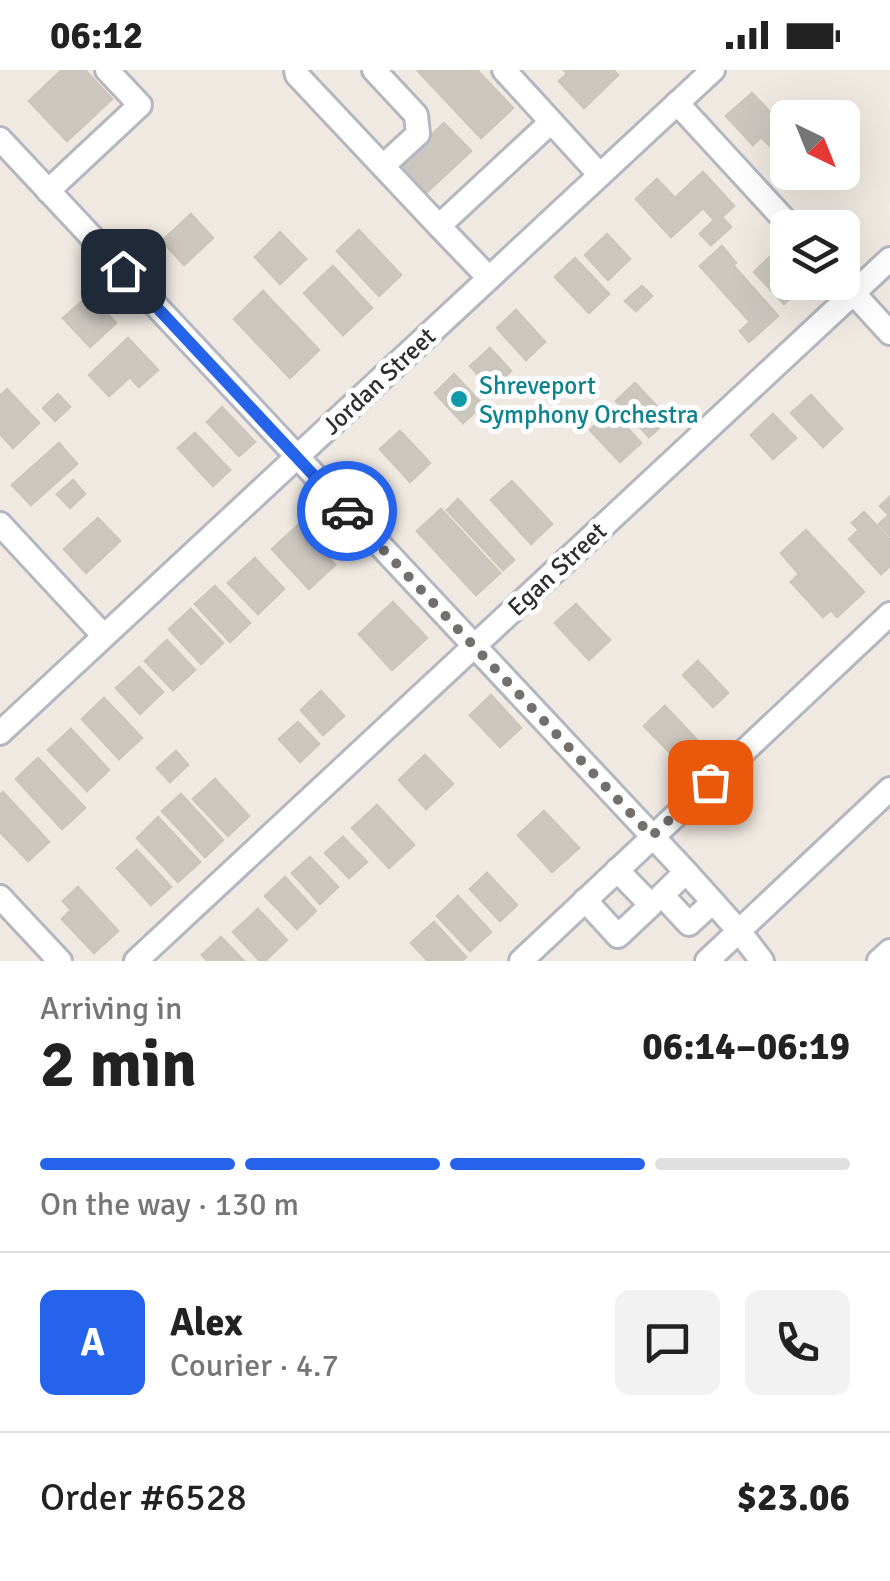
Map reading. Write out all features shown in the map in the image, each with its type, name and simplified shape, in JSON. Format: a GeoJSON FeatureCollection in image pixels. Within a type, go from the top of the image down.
{"type":"FeatureCollection","features":[{"type":"Feature","properties":{"kind":"street"},"geometry":{"type":"LineString","coordinates":[[48,191],[140,106],[107,70]]}},
{"type":"Feature","properties":{"kind":"street"},"geometry":{"type":"LineString","coordinates":[[296,70],[489,278]]}},
{"type":"Feature","properties":{"kind":"street"},"geometry":{"type":"LineString","coordinates":[[374,70],[416,115],[418,134],[383,166]]}},
{"type":"Feature","properties":{"kind":"street"},"geometry":{"type":"LineString","coordinates":[[504,70],[600,176]]}},
{"type":"Feature","properties":{"kind":"street","name":"Jordan Street"},"geometry":{"type":"LineString","coordinates":[[0,733],[713,70]]}},
{"type":"Feature","properties":{"kind":"street"},"geometry":{"type":"LineString","coordinates":[[678,103],[776,210]]}},
{"type":"Feature","properties":{"kind":"street"},"geometry":{"type":"LineString","coordinates":[[439,226],[551,122]]}},
{"type":"Feature","properties":{"kind":"street"},"geometry":{"type":"LineString","coordinates":[[0,140],[714,902],[762,961]]}},
{"type":"Feature","properties":{"kind":"street","name":"Egan Street"},"geometry":{"type":"LineString","coordinates":[[860,279],[890,258]]}},
{"type":"Feature","properties":{"kind":"street","name":"Egan Street"},"geometry":{"type":"LineString","coordinates":[[136,961],[474,646],[834,300]]}},
{"type":"Feature","properties":{"kind":"street"},"geometry":{"type":"LineString","coordinates":[[860,300],[890,333]]}},
{"type":"Feature","properties":{"kind":"street"},"geometry":{"type":"LineString","coordinates":[[1,527],[104,636]]}},
{"type":"Feature","properties":{"kind":"street"},"geometry":{"type":"LineString","coordinates":[[521,961],[888,620]]}},
{"type":"Feature","properties":{"kind":"street"},"geometry":{"type":"LineString","coordinates":[[707,961],[890,790]]}},
{"type":"Feature","properties":{"kind":"street"},"geometry":{"type":"LineString","coordinates":[[617,870],[689,924],[714,902]]}},
{"type":"Feature","properties":{"kind":"street"},"geometry":{"type":"LineString","coordinates":[[585,900],[603,920],[686,872]]}},
{"type":"Feature","properties":{"kind":"street"},"geometry":{"type":"LineString","coordinates":[[0,897],[60,961]]}},
{"type":"Feature","properties":{"kind":"street"},"geometry":{"type":"LineString","coordinates":[[879,961],[890,951]]}},
{"type":"Feature","properties":{"kind":"building"},"geometry":{"type":"Polygon","coordinates":[[[62,70],[85,70],[112,99],[67,141],[29,101],[62,70]]]}},
{"type":"Feature","properties":{"kind":"building"},"geometry":{"type":"Polygon","coordinates":[[[417,70],[477,70],[513,108],[481,138],[417,70]]]}},
{"type":"Feature","properties":{"kind":"building"},"geometry":{"type":"Polygon","coordinates":[[[564,70],[613,70],[618,75],[584,108],[559,81],[567,74],[564,70]]]}},
{"type":"Feature","properties":{"kind":"building"},"geometry":{"type":"Polygon","coordinates":[[[752,93],[770,112],[770,146],[761,137],[753,145],[726,116],[752,93]]]}},
{"type":"Feature","properties":{"kind":"building"},"geometry":{"type":"Polygon","coordinates":[[[444,123],[471,151],[427,192],[400,164],[444,123]]]}},
{"type":"Feature","properties":{"kind":"building"},"geometry":{"type":"Polygon","coordinates":[[[703,172],[734,206],[722,217],[731,227],[711,245],[700,234],[714,220],[703,208],[671,237],[636,199],[657,179],[675,198],[703,172]]]}},
{"type":"Feature","properties":{"kind":"building"},"geometry":{"type":"Polygon","coordinates":[[[191,214],[213,238],[184,265],[162,241],[191,214]]]}},
{"type":"Feature","properties":{"kind":"building"},"geometry":{"type":"Polygon","coordinates":[[[359,230],[401,275],[379,296],[337,251],[359,230]]]}},
{"type":"Feature","properties":{"kind":"building"},"geometry":{"type":"Polygon","coordinates":[[[280,232],[306,259],[280,284],[255,257],[280,232]]]}},
{"type":"Feature","properties":{"kind":"building"},"geometry":{"type":"Polygon","coordinates":[[[607,234],[630,259],[608,280],[585,255],[607,234]]]}},
{"type":"Feature","properties":{"kind":"building"},"geometry":{"type":"Polygon","coordinates":[[[722,246],[736,263],[733,265],[778,316],[749,342],[740,331],[750,322],[700,266],[722,246]]]}},
{"type":"Feature","properties":{"kind":"building"},"geometry":{"type":"Polygon","coordinates":[[[770,257],[770,289],[754,272],[770,257]]]}},
{"type":"Feature","properties":{"kind":"building"},"geometry":{"type":"Polygon","coordinates":[[[575,258],[609,294],[589,313],[555,277],[575,258]]]}},
{"type":"Feature","properties":{"kind":"building"},"geometry":{"type":"Polygon","coordinates":[[[333,266],[372,308],[343,335],[304,293],[333,266]]]}},
{"type":"Feature","properties":{"kind":"building"},"geometry":{"type":"Polygon","coordinates":[[[642,286],[652,296],[636,311],[625,301],[642,286]]]}},
{"type":"Feature","properties":{"kind":"building"},"geometry":{"type":"Polygon","coordinates":[[[263,291],[319,350],[290,378],[234,319],[263,291]]]}},
{"type":"Feature","properties":{"kind":"building"},"geometry":{"type":"Polygon","coordinates":[[[89,295],[116,323],[90,347],[63,318],[89,295]]]}},
{"type":"Feature","properties":{"kind":"building"},"geometry":{"type":"Polygon","coordinates":[[[516,310],[545,342],[526,360],[497,328],[516,310]]]}},
{"type":"Feature","properties":{"kind":"building"},"geometry":{"type":"Polygon","coordinates":[[[128,338],[158,370],[139,387],[130,377],[109,396],[89,375],[128,338]]]}},
{"type":"Feature","properties":{"kind":"building"},"geometry":{"type":"Polygon","coordinates":[[[490,348],[511,371],[492,390],[470,366],[490,348]]]}},
{"type":"Feature","properties":{"kind":"building","name":"Shreveport Symphony Orchestra"},"geometry":{"type":"Polygon","coordinates":[[[454,374],[483,405],[463,423],[435,393],[454,374]]]}},
{"type":"Feature","properties":{"kind":"building"},"geometry":{"type":"Polygon","coordinates":[[[635,383],[669,419],[649,437],[616,401],[635,383]]]}},
{"type":"Feature","properties":{"kind":"building"},"geometry":{"type":"Polygon","coordinates":[[[7,389],[39,423],[13,448],[0,434],[0,396],[7,389]]]}},
{"type":"Feature","properties":{"kind":"building"},"geometry":{"type":"Polygon","coordinates":[[[58,394],[70,407],[55,421],[43,408],[58,394]]]}},
{"type":"Feature","properties":{"kind":"building"},"geometry":{"type":"Polygon","coordinates":[[[811,395],[842,429],[823,447],[791,413],[811,395]]]}},
{"type":"Feature","properties":{"kind":"building"},"geometry":{"type":"Polygon","coordinates":[[[222,407],[255,442],[239,456],[207,422],[222,407]]]}},
{"type":"Feature","properties":{"kind":"building"},"geometry":{"type":"Polygon","coordinates":[[[611,410],[641,443],[620,462],[590,430],[611,410]]]}},
{"type":"Feature","properties":{"kind":"building"},"geometry":{"type":"Polygon","coordinates":[[[773,414],[796,438],[773,459],[751,435],[773,414]]]}},
{"type":"Feature","properties":{"kind":"building"},"geometry":{"type":"Polygon","coordinates":[[[400,431],[430,463],[410,482],[380,449],[400,431]]]}},
{"type":"Feature","properties":{"kind":"building"},"geometry":{"type":"Polygon","coordinates":[[[195,433],[230,470],[213,486],[178,448],[195,433]]]}},
{"type":"Feature","properties":{"kind":"building"},"geometry":{"type":"Polygon","coordinates":[[[59,443],[77,464],[31,505],[12,485],[59,443]]]}},
{"type":"Feature","properties":{"kind":"building"},"geometry":{"type":"Polygon","coordinates":[[[73,480],[85,494],[70,508],[57,494],[73,480]]]}},
{"type":"Feature","properties":{"kind":"building"},"geometry":{"type":"Polygon","coordinates":[[[512,481],[552,524],[531,544],[491,500],[512,481]]]}},
{"type":"Feature","properties":{"kind":"building"},"geometry":{"type":"Polygon","coordinates":[[[890,497],[890,536],[879,524],[889,515],[880,506],[890,497]]]}},
{"type":"Feature","properties":{"kind":"building"},"geometry":{"type":"Polygon","coordinates":[[[458,499],[514,560],[503,570],[447,510],[458,499]]]}},
{"type":"Feature","properties":{"kind":"building"},"geometry":{"type":"Polygon","coordinates":[[[441,509],[500,573],[476,595],[417,531],[441,509]]]}},
{"type":"Feature","properties":{"kind":"building"},"geometry":{"type":"Polygon","coordinates":[[[864,512],[890,540],[890,566],[881,574],[849,539],[859,530],[852,523],[864,512]]]}},
{"type":"Feature","properties":{"kind":"building"},"geometry":{"type":"Polygon","coordinates":[[[307,517],[325,536],[316,545],[335,565],[309,589],[272,549],[307,517]]]}},
{"type":"Feature","properties":{"kind":"building"},"geometry":{"type":"Polygon","coordinates":[[[98,518],[120,541],[86,573],[64,549],[98,518]]]}},
{"type":"Feature","properties":{"kind":"building"},"geometry":{"type":"Polygon","coordinates":[[[806,530],[864,592],[837,617],[831,610],[823,617],[791,582],[799,574],[781,553],[806,530]]]}},
{"type":"Feature","properties":{"kind":"building"},"geometry":{"type":"Polygon","coordinates":[[[255,558],[284,589],[258,614],[228,583],[255,558]]]}},
{"type":"Feature","properties":{"kind":"building"},"geometry":{"type":"Polygon","coordinates":[[[215,586],[250,623],[230,642],[195,604],[215,586]]]}},
{"type":"Feature","properties":{"kind":"building"},"geometry":{"type":"Polygon","coordinates":[[[393,602],[427,638],[392,670],[359,634],[393,602]]]}},
{"type":"Feature","properties":{"kind":"building"},"geometry":{"type":"Polygon","coordinates":[[[576,604],[610,640],[589,660],[555,623],[576,604]]]}},
{"type":"Feature","properties":{"kind":"building"},"geometry":{"type":"Polygon","coordinates":[[[191,609],[223,643],[201,664],[169,629],[191,609]]]}},
{"type":"Feature","properties":{"kind":"building"},"geometry":{"type":"Polygon","coordinates":[[[167,640],[195,670],[173,690],[145,661],[167,640]]]}},
{"type":"Feature","properties":{"kind":"building"},"geometry":{"type":"Polygon","coordinates":[[[698,661],[728,693],[713,707],[683,675],[698,661]]]}},
{"type":"Feature","properties":{"kind":"building"},"geometry":{"type":"Polygon","coordinates":[[[139,667],[163,692],[140,714],[116,688],[139,667]]]}},
{"type":"Feature","properties":{"kind":"building"},"geometry":{"type":"Polygon","coordinates":[[[321,691],[344,716],[323,735],[301,710],[321,691]]]}},
{"type":"Feature","properties":{"kind":"building"},"geometry":{"type":"Polygon","coordinates":[[[491,695],[521,728],[500,747],[470,715],[491,695]]]}},
{"type":"Feature","properties":{"kind":"building"},"geometry":{"type":"Polygon","coordinates":[[[104,698],[142,738],[119,759],[82,719],[104,698]]]}},
{"type":"Feature","properties":{"kind":"building"},"geometry":{"type":"Polygon","coordinates":[[[665,706],[697,740],[676,759],[644,726],[665,706]]]}},
{"type":"Feature","properties":{"kind":"building"},"geometry":{"type":"Polygon","coordinates":[[[298,722],[319,744],[300,762],[279,739],[298,722]]]}},
{"type":"Feature","properties":{"kind":"building"},"geometry":{"type":"Polygon","coordinates":[[[71,729],[109,770],[87,791],[48,750],[71,729]]]}},
{"type":"Feature","properties":{"kind":"building"},"geometry":{"type":"Polygon","coordinates":[[[176,751],[188,765],[170,782],[157,768],[176,751]]]}},
{"type":"Feature","properties":{"kind":"building"},"geometry":{"type":"Polygon","coordinates":[[[425,755],[453,784],[426,809],[399,780],[425,755]]]}},
{"type":"Feature","properties":{"kind":"building"},"geometry":{"type":"Polygon","coordinates":[[[38,758],[85,808],[62,829],[16,779],[38,758]]]}},
{"type":"Feature","properties":{"kind":"building"},"geometry":{"type":"Polygon","coordinates":[[[215,779],[249,816],[228,836],[193,799],[215,779]]]}},
{"type":"Feature","properties":{"kind":"building"},"geometry":{"type":"Polygon","coordinates":[[[3,792],[49,842],[28,861],[0,832],[3,792]]]}},
{"type":"Feature","properties":{"kind":"building"},"geometry":{"type":"Polygon","coordinates":[[[181,794],[223,840],[205,857],[162,811],[181,794]]]}},
{"type":"Feature","properties":{"kind":"building"},"geometry":{"type":"Polygon","coordinates":[[[377,805],[414,845],[389,868],[352,828],[377,805]]]}},
{"type":"Feature","properties":{"kind":"building"},"geometry":{"type":"Polygon","coordinates":[[[544,811],[579,848],[552,872],[518,835],[544,811]]]}},
{"type":"Feature","properties":{"kind":"building"},"geometry":{"type":"Polygon","coordinates":[[[158,817],[200,862],[178,882],[137,838],[158,817]]]}},
{"type":"Feature","properties":{"kind":"building"},"geometry":{"type":"Polygon","coordinates":[[[343,837],[367,862],[349,878],[325,853],[343,837]]]}},
{"type":"Feature","properties":{"kind":"building"},"geometry":{"type":"Polygon","coordinates":[[[137,850],[171,887],[151,905],[117,868],[137,850]]]}},
{"type":"Feature","properties":{"kind":"building"},"geometry":{"type":"Polygon","coordinates":[[[310,857],[338,887],[320,904],[292,873],[310,857]]]}},
{"type":"Feature","properties":{"kind":"building"},"geometry":{"type":"Polygon","coordinates":[[[487,873],[517,905],[500,921],[470,889],[487,873]]]}},
{"type":"Feature","properties":{"kind":"building"},"geometry":{"type":"Polygon","coordinates":[[[285,877],[316,911],[297,929],[265,896],[285,877]]]}},
{"type":"Feature","properties":{"kind":"building"},"geometry":{"type":"Polygon","coordinates":[[[78,887],[118,931],[94,953],[62,919],[71,910],[63,901],[78,887]]]}},
{"type":"Feature","properties":{"kind":"building"},"geometry":{"type":"Polygon","coordinates":[[[458,896],[491,932],[470,951],[437,916],[458,896]]]}},
{"type":"Feature","properties":{"kind":"building"},"geometry":{"type":"Polygon","coordinates":[[[258,909],[287,940],[265,961],[260,961],[233,932],[258,909]]]}},
{"type":"Feature","properties":{"kind":"building"},"geometry":{"type":"Polygon","coordinates":[[[434,922],[466,957],[462,961],[428,961],[411,943],[434,922]]]}},
{"type":"Feature","properties":{"kind":"building"},"geometry":{"type":"Polygon","coordinates":[[[221,937],[244,961],[208,961],[202,955],[221,937]]]}},
{"type":"Feature","properties":{"kind":"way so far"},"geometry":{"type":"LineString","coordinates":[[347,511],[652,836],[710,782]]}},
{"type":"Feature","properties":{"kind":"place","name":"Shreveport Symphony Orchestra"},"geometry":{"type":"Point","coordinates":[459,399]}},
{"type":"Feature","properties":{"kind":"route"},"geometry":{"type":"LineString","coordinates":[[123,271],[347,511]]}}]}
